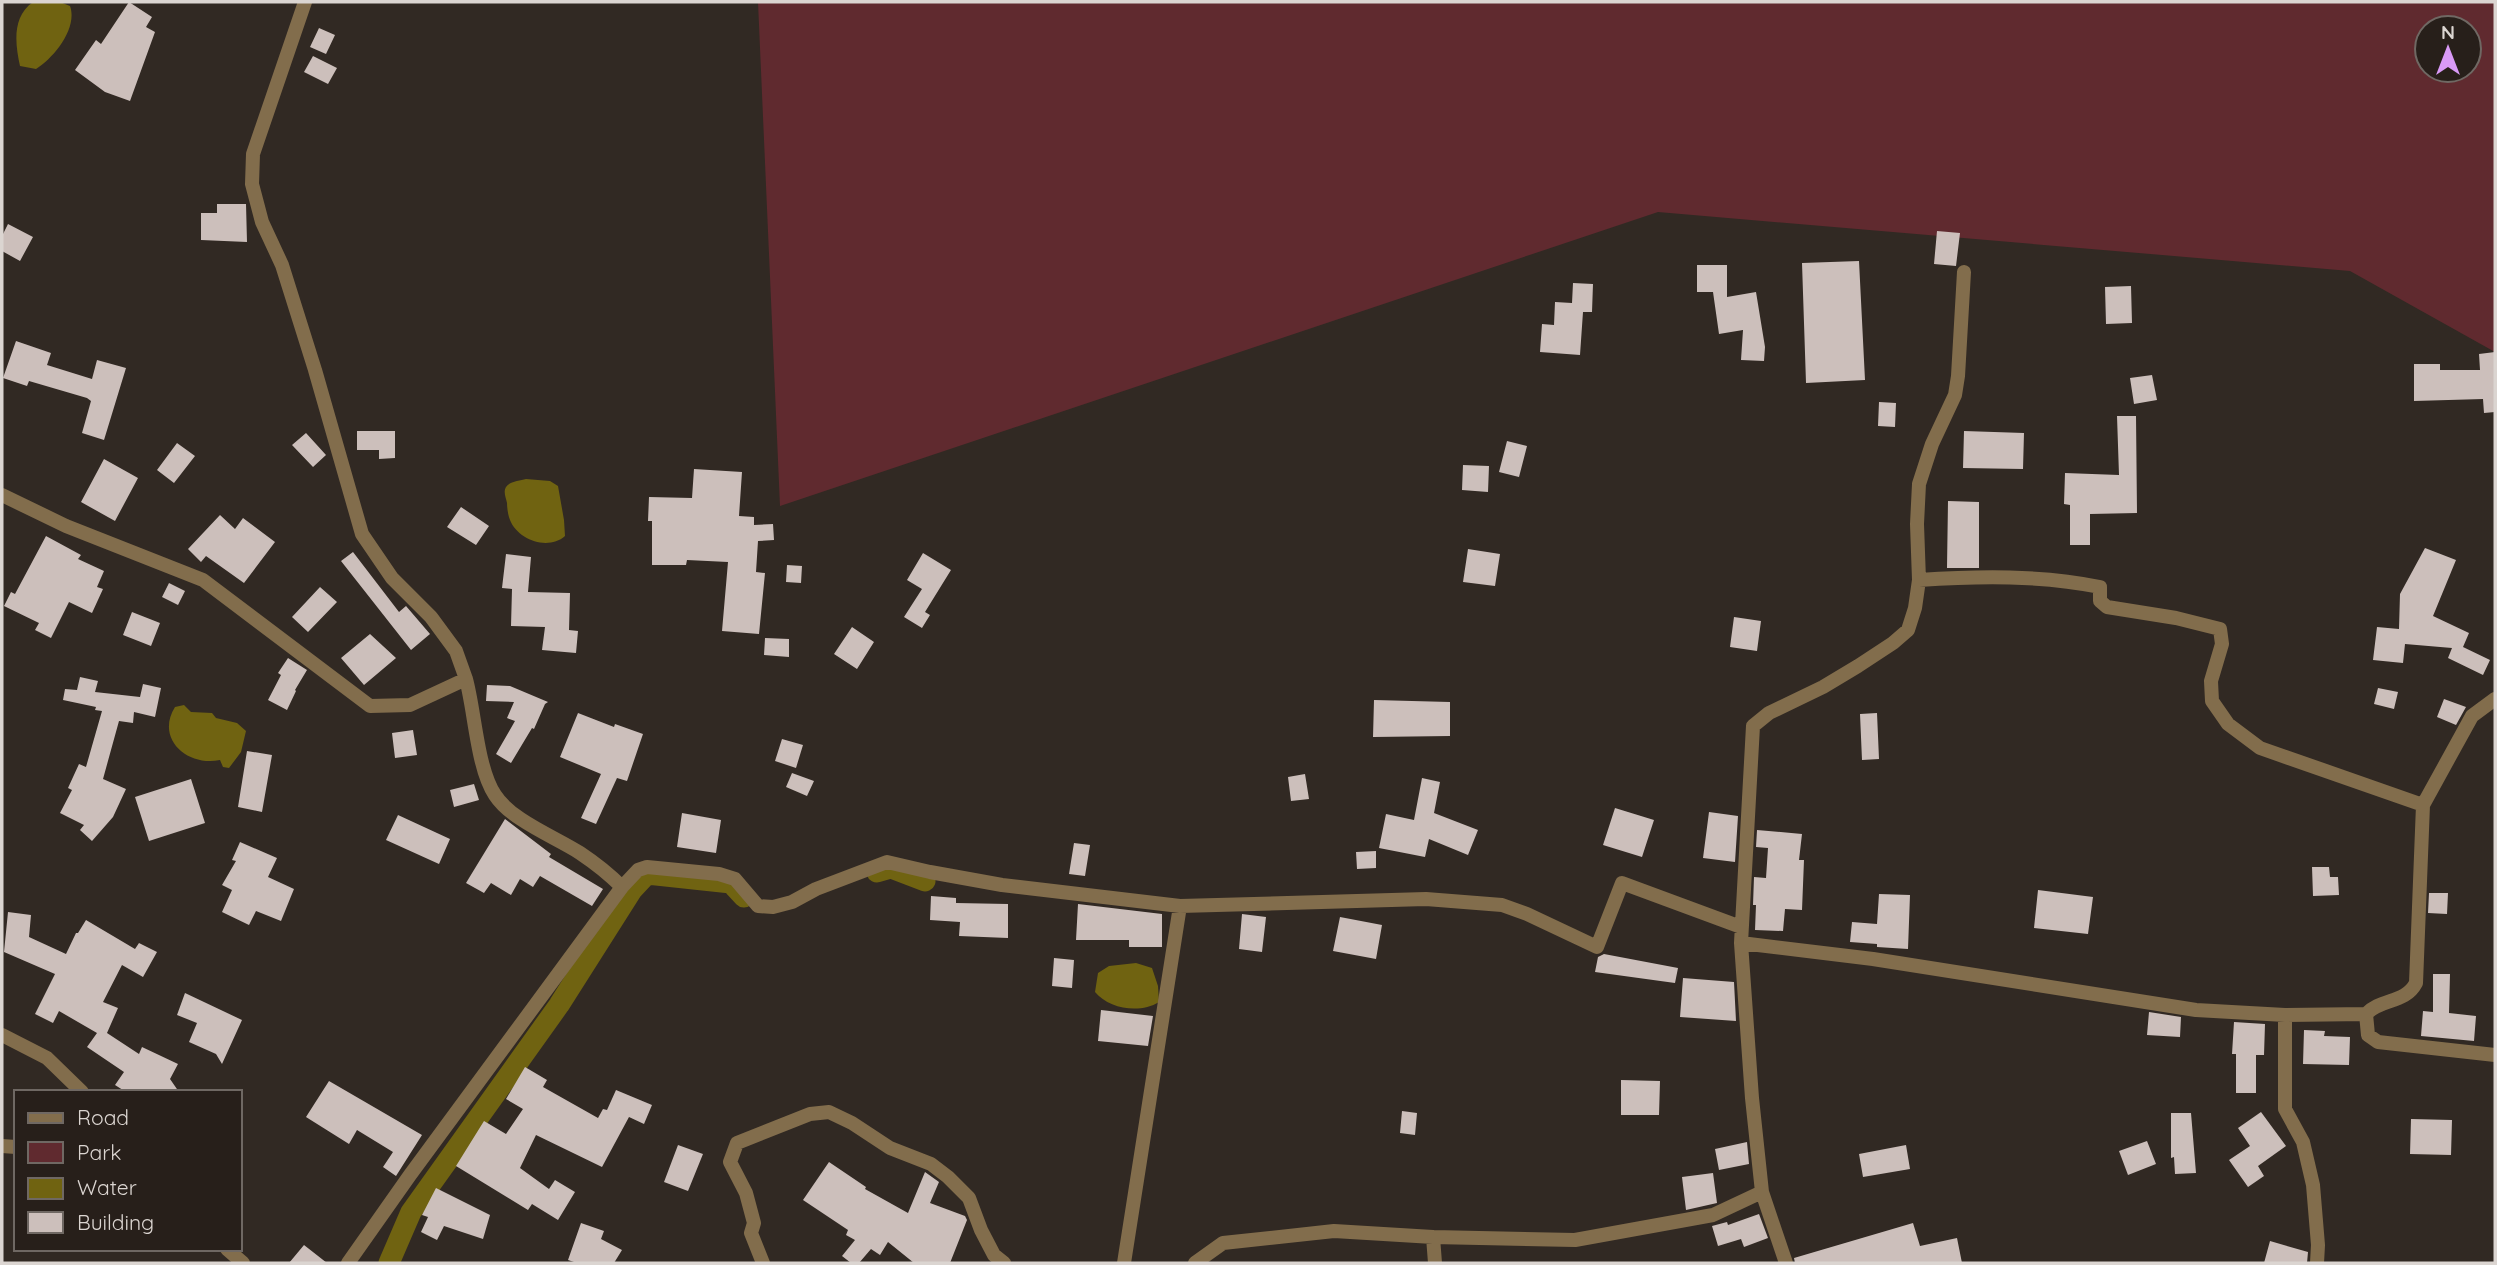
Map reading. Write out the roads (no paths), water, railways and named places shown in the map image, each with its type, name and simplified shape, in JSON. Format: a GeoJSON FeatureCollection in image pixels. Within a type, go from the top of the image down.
{"type":"FeatureCollection","features":[{"type":"Feature","properties":{"kind":"street"},"geometry":{"type":"LineString","coordinates":[[304,2],[253,154],[252,184],[262,222],[282,265],[362,534],[392,578],[431,617],[456,651],[466,679],[486,771],[495,795],[513,813],[580,853],[622,887]]}},
{"type":"Feature","properties":{"kind":"street"},"geometry":{"type":"LineString","coordinates":[[1786,1263],[1762,1192],[1741,943],[1753,726],[1769,713],[1824,687],[1858,666],[1908,630],[1915,608],[1919,580],[1919,484],[1932,443],[1955,395],[1965,272]]}},
{"type":"Feature","properties":{"kind":"street"},"geometry":{"type":"LineString","coordinates":[[2,495],[66,526],[202,580],[370,706],[410,705],[466,679]]}},
{"type":"Feature","properties":{"kind":"street"},"geometry":{"type":"LineString","coordinates":[[1919,580],[1956,577],[2067,580],[2100,587],[2100,601],[2107,607],[2176,618],[2220,629],[2222,644],[2211,681],[2212,701],[2228,724],[2260,748],[2423,805]]}},
{"type":"Feature","properties":{"kind":"street"},"geometry":{"type":"LineString","coordinates":[[2495,698],[2472,716],[2423,805],[2416,983],[2412,992],[2403,998],[2373,1006],[2366,1014],[2368,1035],[2378,1042],[2495,1055]]}},
{"type":"Feature","properties":{"kind":"street"},"geometry":{"type":"LineString","coordinates":[[348,1263],[622,887],[638,870],[647,867],[719,874],[735,879],[758,906],[773,907],[792,902],[816,889],[887,862],[1002,885],[1180,906],[1426,899],[1502,905],[1597,947],[1622,883],[1741,927]]}},
{"type":"Feature","properties":{"kind":"street"},"geometry":{"type":"LineString","coordinates":[[1124,1263],[1180,906]]}},
{"type":"Feature","properties":{"kind":"street"},"geometry":{"type":"LineString","coordinates":[[1741,943],[1873,959],[2196,1010],[2285,1015],[2366,1014]]}},
{"type":"Feature","properties":{"kind":"street"},"geometry":{"type":"LineString","coordinates":[[2285,1015],[2285,1109],[2303,1142],[2313,1185],[2317,1263]]}},
{"type":"Feature","properties":{"kind":"street"},"geometry":{"type":"LineString","coordinates":[[2,1035],[47,1058],[80,1090]]}},
{"type":"Feature","properties":{"kind":"street"},"geometry":{"type":"LineString","coordinates":[[763,1263],[751,1233],[754,1223],[746,1193],[730,1162],[737,1143],[810,1114],[829,1112],[890,1148],[931,1164],[948,1177],[970,1198],[985,1238],[994,1255],[1004,1263]]}},
{"type":"Feature","properties":{"kind":"street"},"geometry":{"type":"LineString","coordinates":[[1195,1263],[1223,1243],[1334,1231],[1433,1237],[1575,1240],[1713,1215],[1762,1192]]}},
{"type":"Feature","properties":{"kind":"street"},"geometry":{"type":"LineString","coordinates":[[1433,1237],[1435,1263]]}},
{"type":"Feature","properties":{"kind":"street"},"geometry":{"type":"LineString","coordinates":[[229,1251],[243,1263]]}},
{"type":"Feature","properties":{"kind":"water"},"geometry":{"type":"Polygon","coordinates":[[[33,2],[60,2],[70,6],[72,15],[63,42],[50,58],[36,69],[20,66],[16,40],[21,15],[33,2]]]}},
{"type":"Feature","properties":{"kind":"water"},"geometry":{"type":"Polygon","coordinates":[[[526,479],[550,481],[558,486],[565,536],[550,543],[542,543],[526,538],[514,527],[508,514],[505,489],[510,484],[526,479]]]}},
{"type":"Feature","properties":{"kind":"water"},"geometry":{"type":"Polygon","coordinates":[[[184,705],[191,712],[212,713],[216,718],[237,723],[246,731],[241,752],[229,768],[223,767],[220,760],[208,761],[186,755],[172,740],[170,719],[175,707],[184,705]]]}},
{"type":"Feature","properties":{"kind":"water"},"geometry":{"type":"Polygon","coordinates":[[[1136,963],[1152,968],[1158,986],[1159,1002],[1143,1008],[1125,1008],[1108,1002],[1095,992],[1098,973],[1109,966],[1136,963]]]}},
{"type":"Feature","properties":{"kind":"waterway"},"geometry":{"type":"LineString","coordinates":[[877,872],[891,868],[925,881]]}},
{"type":"Feature","properties":{"kind":"waterway"},"geometry":{"type":"LineString","coordinates":[[389,1263],[411,1212],[559,1005],[632,890],[647,874],[731,883],[744,897]]}}]}
